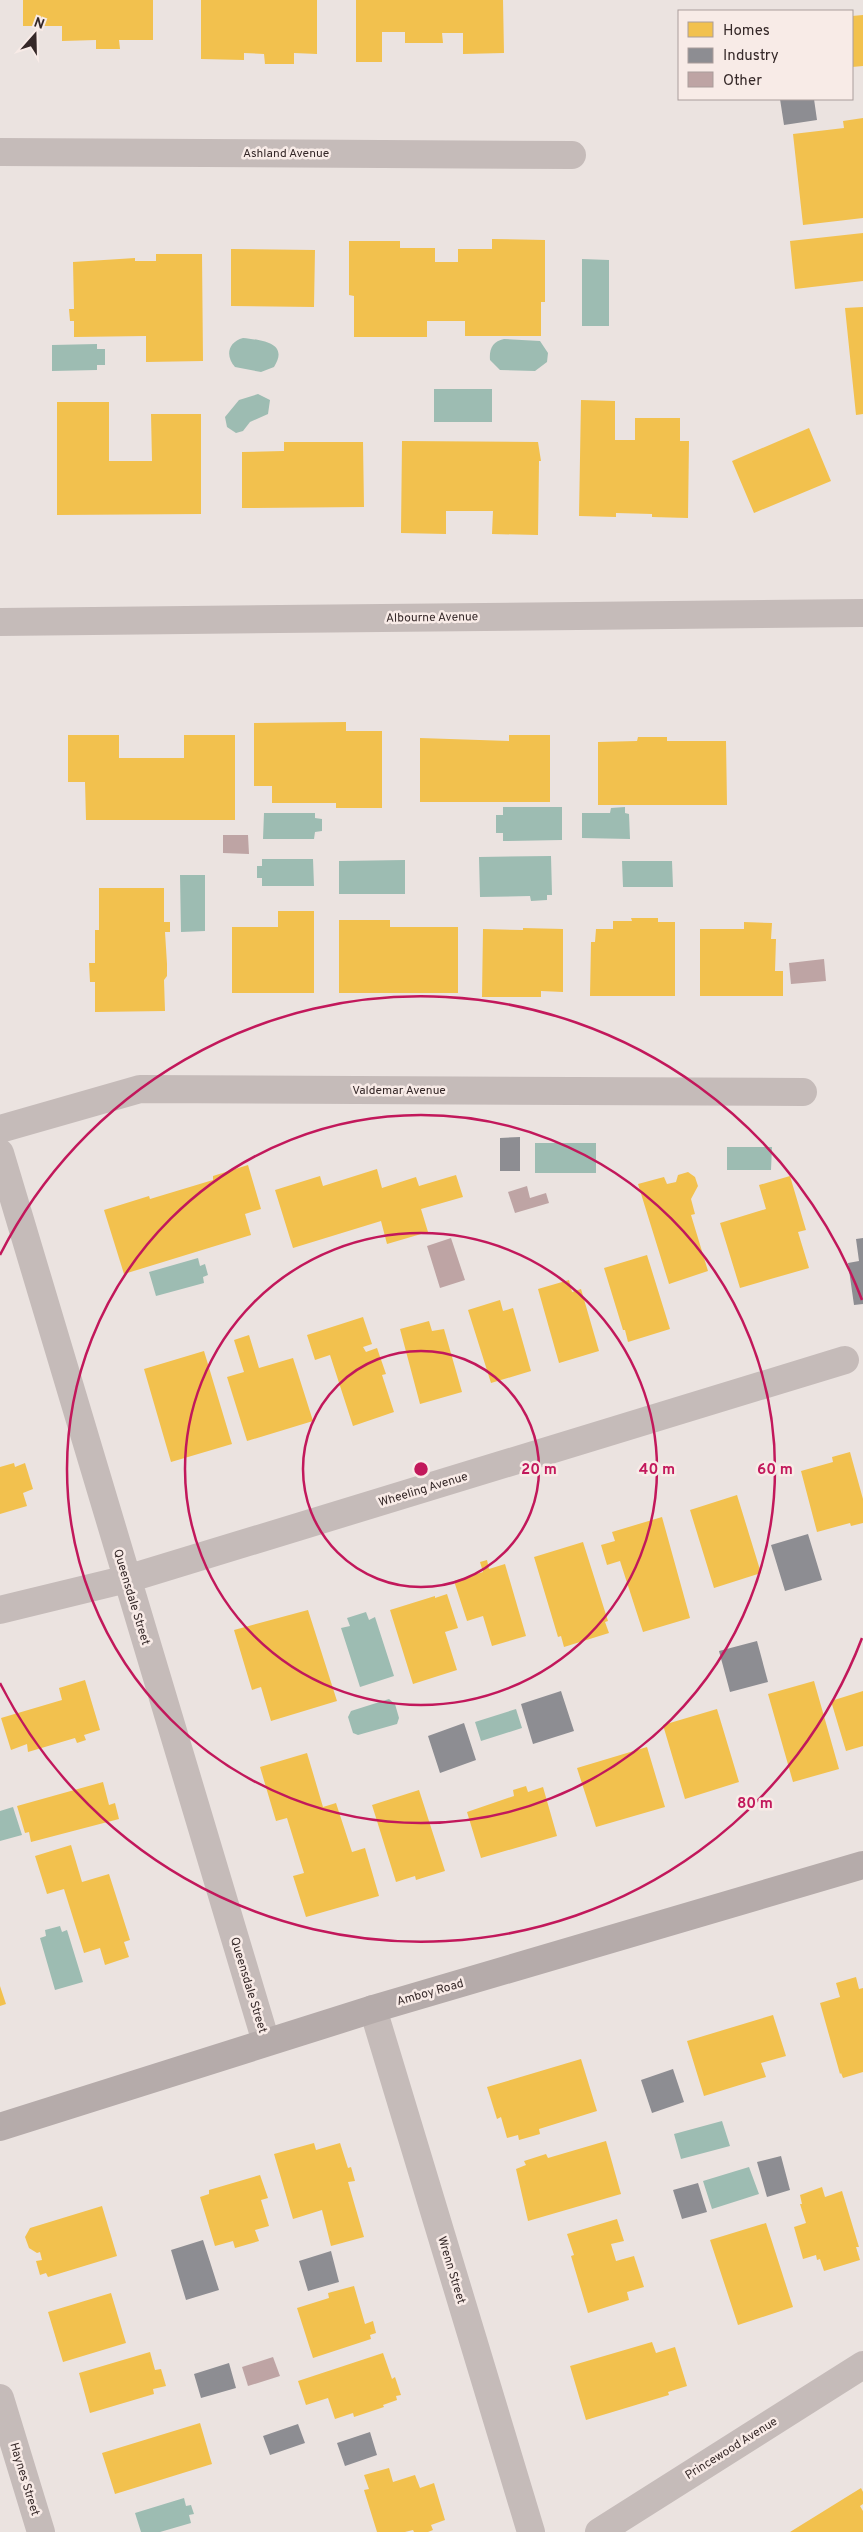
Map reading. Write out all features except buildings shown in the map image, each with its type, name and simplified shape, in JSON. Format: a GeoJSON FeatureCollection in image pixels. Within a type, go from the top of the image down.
{"type":"FeatureCollection","features":[{"type":"Feature","properties":{"kind":"main road","name":"Amboy Road"},"geometry":{"type":"LineString","coordinates":[[0,2127],[373,2009],[863,1865]]}},
{"type":"Feature","properties":{"kind":"street","name":"Ashland Avenue"},"geometry":{"type":"LineString","coordinates":[[0,152],[572,154]]}},
{"type":"Feature","properties":{"kind":"street","name":"Albourne Avenue"},"geometry":{"type":"LineString","coordinates":[[0,622],[863,613]]}},
{"type":"Feature","properties":{"kind":"street","name":"Valdemar Avenue"},"geometry":{"type":"LineString","coordinates":[[0,1129],[140,1089],[803,1092]]}},
{"type":"Feature","properties":{"kind":"street","name":"Queensdale Street"},"geometry":{"type":"LineString","coordinates":[[0,1152],[266,2042]]}},
{"type":"Feature","properties":{"kind":"street","name":"Wheeling Avenue"},"geometry":{"type":"LineString","coordinates":[[0,1610],[127,1580],[845,1360]]}},
{"type":"Feature","properties":{"kind":"street","name":"Wrenn Street"},"geometry":{"type":"LineString","coordinates":[[373,2009],[531,2532]]}},
{"type":"Feature","properties":{"kind":"street","name":"Princewood Avenue"},"geometry":{"type":"LineString","coordinates":[[599,2532],[863,2365]]}},
{"type":"Feature","properties":{"kind":"street","name":"Haynes Street"},"geometry":{"type":"LineString","coordinates":[[0,2398],[41,2532]]}},
{"type":"Feature","properties":{"kind":"shaded area"},"geometry":{"type":"Polygon","coordinates":[[[582,259],[609,260],[609,326],[582,326],[582,259]]]}},
{"type":"Feature","properties":{"kind":"shaded area"},"geometry":{"type":"Polygon","coordinates":[[[243,338],[264,341],[276,347],[278,359],[274,367],[261,372],[235,367],[229,354],[231,346],[243,338]]]}},
{"type":"Feature","properties":{"kind":"shaded area"},"geometry":{"type":"Polygon","coordinates":[[[504,339],[540,341],[548,353],[547,362],[535,371],[500,370],[490,360],[490,352],[494,344],[504,339]]]}},
{"type":"Feature","properties":{"kind":"shaded area"},"geometry":{"type":"Polygon","coordinates":[[[97,344],[97,349],[105,349],[105,365],[97,365],[97,370],[52,371],[52,345],[97,344]]]}},
{"type":"Feature","properties":{"kind":"shaded area"},"geometry":{"type":"Polygon","coordinates":[[[434,389],[492,389],[492,422],[434,422],[434,389]]]}},
{"type":"Feature","properties":{"kind":"shaded area"},"geometry":{"type":"Polygon","coordinates":[[[258,394],[270,400],[268,414],[250,422],[243,431],[236,433],[227,427],[225,417],[239,400],[258,394]]]}},
{"type":"Feature","properties":{"kind":"shaded area"},"geometry":{"type":"Polygon","coordinates":[[[503,807],[562,807],[562,840],[503,841],[503,833],[496,833],[496,815],[503,815],[503,807]]]}},
{"type":"Feature","properties":{"kind":"shaded area"},"geometry":{"type":"Polygon","coordinates":[[[625,807],[625,813],[629,814],[630,839],[582,838],[582,813],[610,813],[611,808],[625,807]]]}},
{"type":"Feature","properties":{"kind":"shaded area"},"geometry":{"type":"Polygon","coordinates":[[[264,813],[315,813],[315,818],[322,819],[322,831],[315,832],[314,839],[263,839],[264,813]]]}},
{"type":"Feature","properties":{"kind":"shaded area"},"geometry":{"type":"Polygon","coordinates":[[[551,856],[552,895],[547,895],[547,900],[531,901],[530,896],[480,897],[479,857],[551,856]]]}},
{"type":"Feature","properties":{"kind":"shaded area"},"geometry":{"type":"Polygon","coordinates":[[[262,859],[313,859],[314,886],[262,886],[262,878],[257,878],[257,866],[262,866],[262,859]]]}},
{"type":"Feature","properties":{"kind":"shaded area"},"geometry":{"type":"Polygon","coordinates":[[[405,860],[405,894],[339,894],[339,861],[405,860]]]}},
{"type":"Feature","properties":{"kind":"shaded area"},"geometry":{"type":"Polygon","coordinates":[[[622,861],[672,861],[673,887],[623,887],[622,861]]]}},
{"type":"Feature","properties":{"kind":"shaded area"},"geometry":{"type":"Polygon","coordinates":[[[180,875],[205,875],[205,931],[181,932],[180,875]]]}},
{"type":"Feature","properties":{"kind":"shaded area"},"geometry":{"type":"Polygon","coordinates":[[[535,1143],[596,1143],[596,1173],[535,1173],[535,1143]]]}},
{"type":"Feature","properties":{"kind":"shaded area"},"geometry":{"type":"Polygon","coordinates":[[[727,1147],[772,1147],[771,1170],[727,1170],[727,1147]]]}},
{"type":"Feature","properties":{"kind":"shaded area"},"geometry":{"type":"Polygon","coordinates":[[[198,1258],[200,1266],[205,1264],[208,1275],[203,1277],[204,1283],[156,1296],[149,1272],[198,1258]]]}},
{"type":"Feature","properties":{"kind":"shaded area"},"geometry":{"type":"Polygon","coordinates":[[[366,1612],[369,1620],[375,1617],[394,1676],[360,1687],[341,1628],[350,1626],[347,1618],[366,1612]]]}},
{"type":"Feature","properties":{"kind":"shaded area"},"geometry":{"type":"Polygon","coordinates":[[[389,1699],[395,1704],[399,1718],[397,1724],[358,1735],[353,1733],[348,1717],[351,1711],[389,1699]]]}},
{"type":"Feature","properties":{"kind":"shaded area"},"geometry":{"type":"Polygon","coordinates":[[[516,1709],[522,1728],[481,1741],[475,1722],[516,1709]]]}},
{"type":"Feature","properties":{"kind":"shaded area"},"geometry":{"type":"Polygon","coordinates":[[[13,1807],[22,1835],[0,1841],[0,1811],[13,1807]]]}},
{"type":"Feature","properties":{"kind":"shaded area"},"geometry":{"type":"Polygon","coordinates":[[[60,1926],[62,1932],[67,1930],[83,1982],[55,1990],[40,1938],[46,1936],[45,1930],[60,1926]]]}},
{"type":"Feature","properties":{"kind":"shaded area"},"geometry":{"type":"Polygon","coordinates":[[[722,2121],[730,2146],[681,2159],[674,2134],[722,2121]]]}},
{"type":"Feature","properties":{"kind":"shaded area"},"geometry":{"type":"Polygon","coordinates":[[[749,2167],[759,2194],[712,2209],[703,2181],[749,2167]]]}},
{"type":"Feature","properties":{"kind":"shaded area"},"geometry":{"type":"Polygon","coordinates":[[[184,2498],[186,2506],[191,2505],[194,2514],[189,2515],[191,2523],[160,2532],[141,2532],[135,2513],[184,2498]]]}}]}
